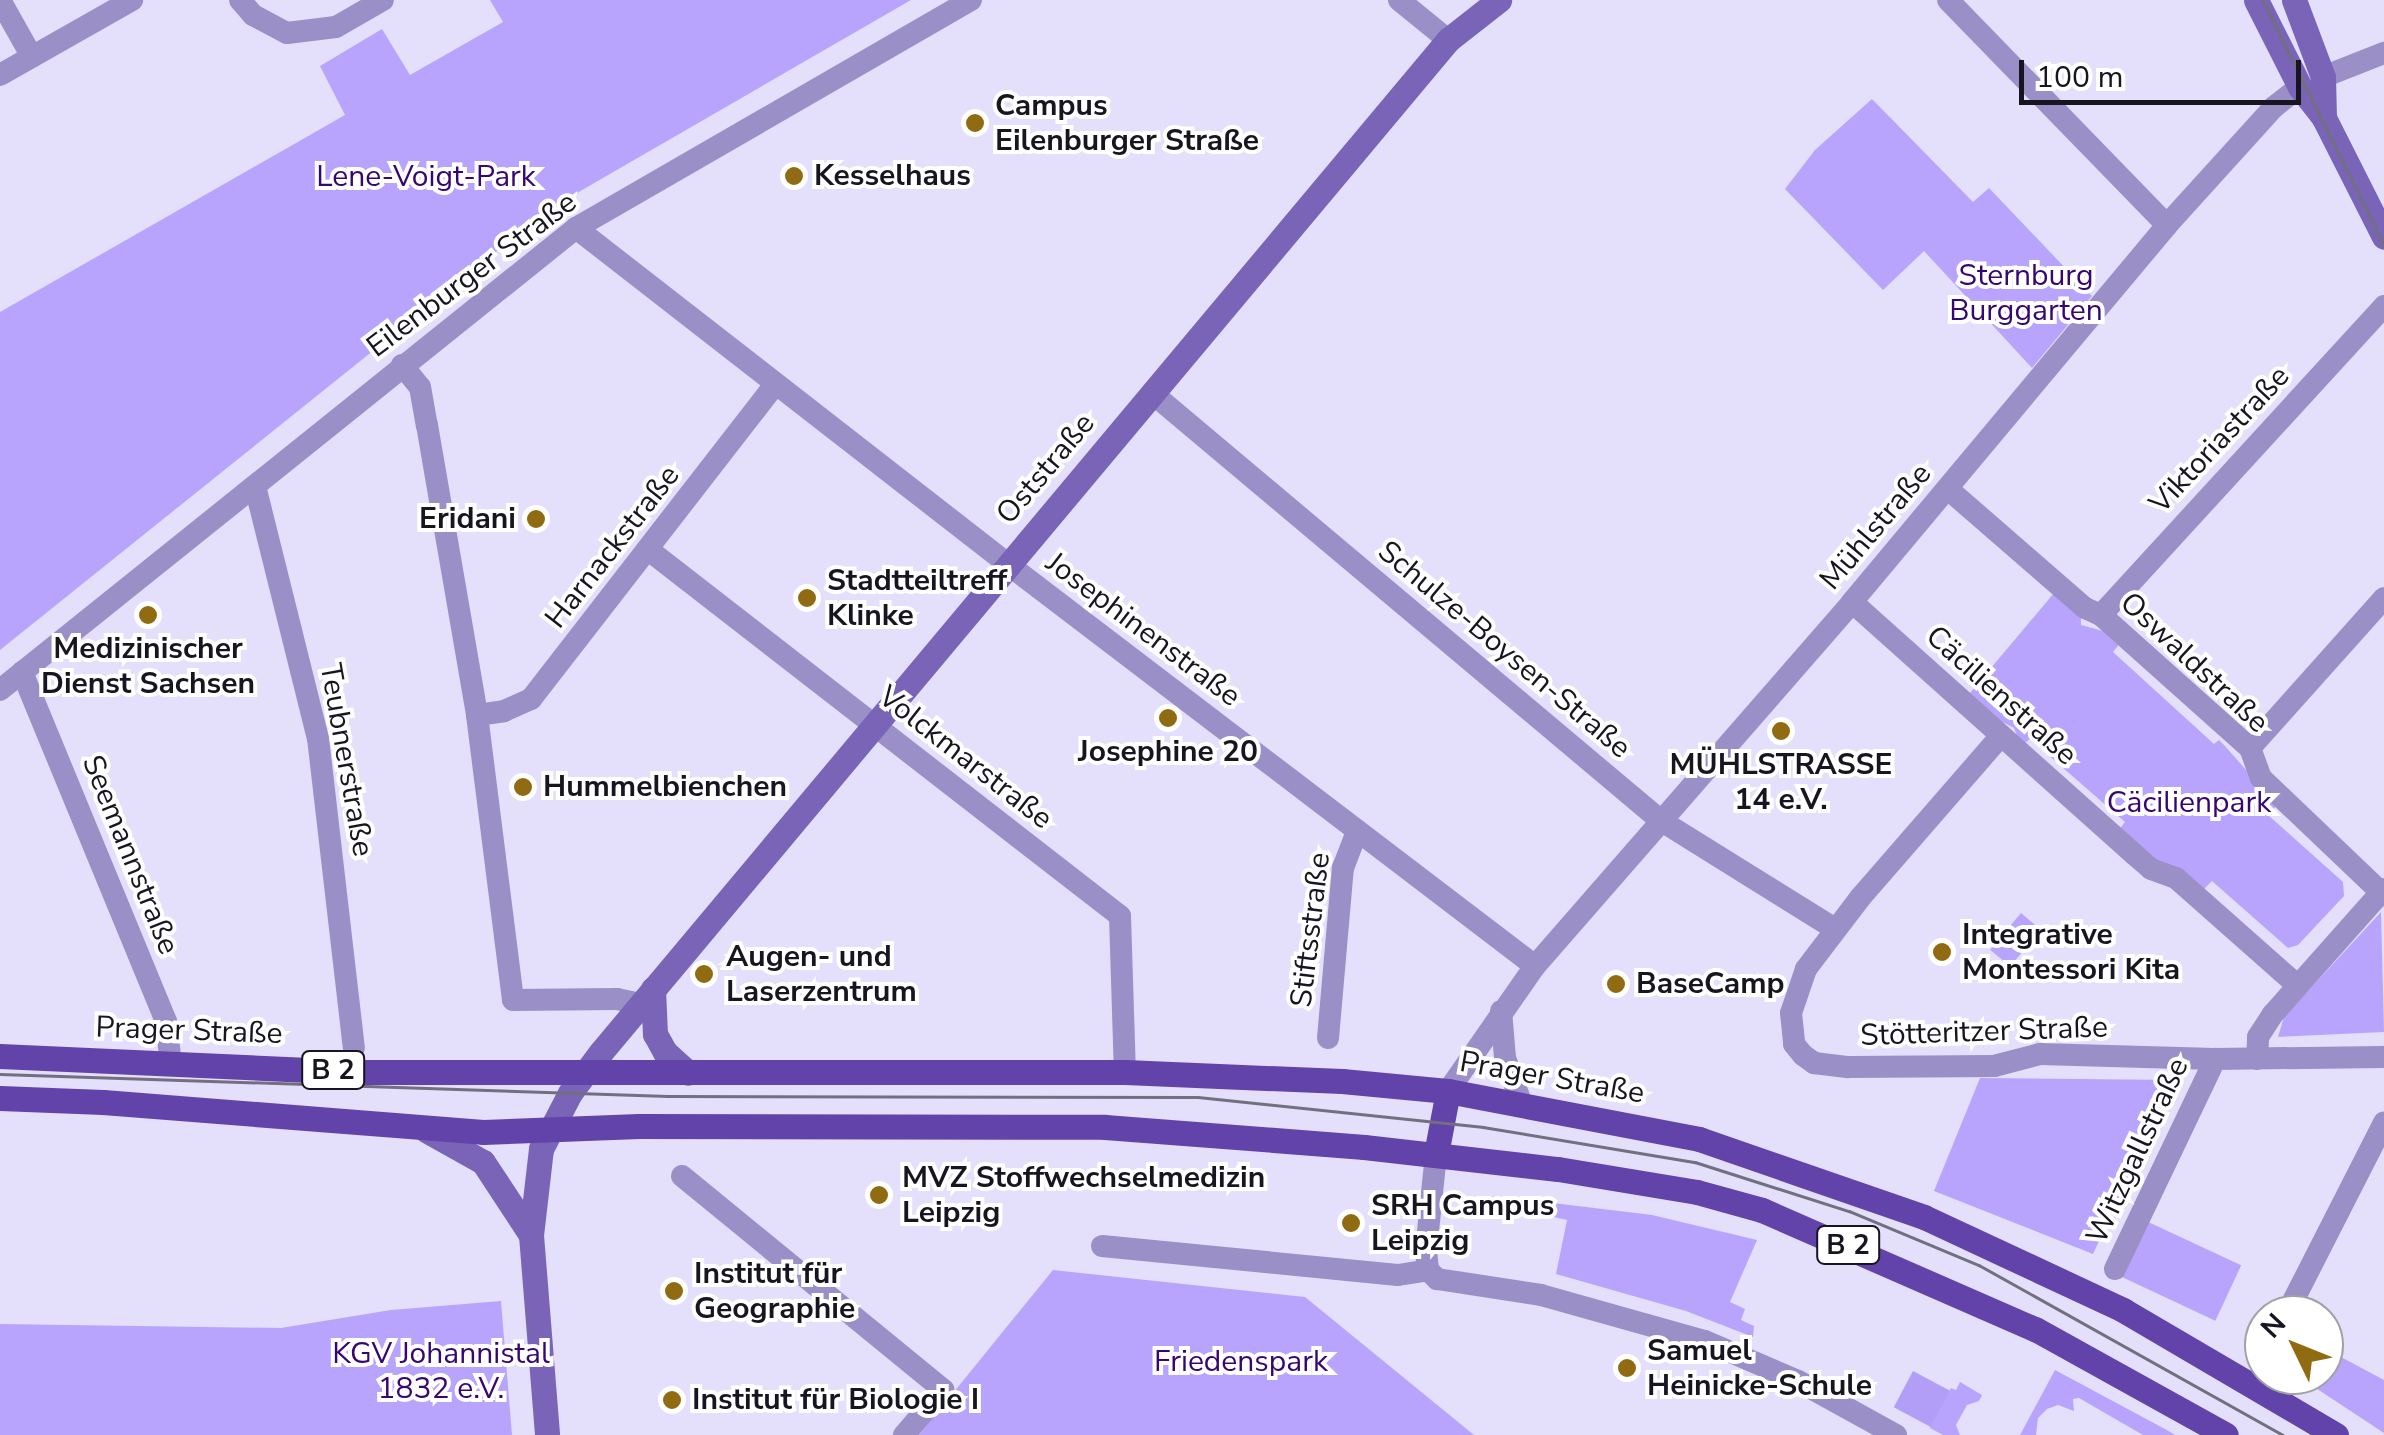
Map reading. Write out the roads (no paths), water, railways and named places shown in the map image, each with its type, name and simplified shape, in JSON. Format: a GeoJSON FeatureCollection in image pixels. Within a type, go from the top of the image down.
{"type":"FeatureCollection","features":[{"type":"Feature","properties":{"kind":"main road","name":"Prager Straße"},"geometry":{"type":"LineString","coordinates":[[0,1056],[171,1064],[586,1072]]}},
{"type":"Feature","properties":{"kind":"main road","name":"B 2"},"geometry":{"type":"LineString","coordinates":[[586,1072],[688,1073]]}},
{"type":"Feature","properties":{"kind":"main road","name":"Prager Straße"},"geometry":{"type":"LineString","coordinates":[[688,1073],[1124,1072],[1342,1081],[1448,1091],[1698,1139],[1924,1217],[2123,1310],[2336,1435]]}},
{"type":"Feature","properties":{"kind":"main road"},"geometry":{"type":"LineString","coordinates":[[1436,1154],[1448,1091]]}},
{"type":"Feature","properties":{"kind":"main road","name":"B 2"},"geometry":{"type":"LineString","coordinates":[[0,1098],[103,1102],[426,1130],[549,1131],[639,1126],[1105,1127],[1436,1154],[1697,1192],[1762,1210],[2034,1329],[2226,1435]]}},
{"type":"Feature","properties":{"kind":"street"},"geometry":{"type":"LineString","coordinates":[[0,0],[32,57]]}},
{"type":"Feature","properties":{"kind":"street"},"geometry":{"type":"LineString","coordinates":[[0,75],[132,0]]}},
{"type":"Feature","properties":{"kind":"street"},"geometry":{"type":"LineString","coordinates":[[240,0],[252,14],[287,32],[336,26],[383,0]]}},
{"type":"Feature","properties":{"kind":"street","name":"Eilenburger Straße"},"geometry":{"type":"LineString","coordinates":[[0,690],[576,228],[971,0]]}},
{"type":"Feature","properties":{"kind":"street"},"geometry":{"type":"LineString","coordinates":[[1398,0],[1448,40]]}},
{"type":"Feature","properties":{"kind":"street","name":"Oststraße"},"geometry":{"type":"LineString","coordinates":[[548,1435],[531,1234],[538,1162],[549,1131],[586,1072],[1448,40],[1499,0]]}},
{"type":"Feature","properties":{"kind":"street"},"geometry":{"type":"LineString","coordinates":[[1948,0],[2167,225]]}},
{"type":"Feature","properties":{"kind":"street"},"geometry":{"type":"LineString","coordinates":[[2256,0],[2312,82]]}},
{"type":"Feature","properties":{"kind":"street"},"geometry":{"type":"LineString","coordinates":[[2294,0],[2324,118],[2384,237]]}},
{"type":"Feature","properties":{"kind":"street"},"geometry":{"type":"LineString","coordinates":[[2312,82],[2384,53]]}},
{"type":"Feature","properties":{"kind":"street","name":"Mühlstraße"},"geometry":{"type":"LineString","coordinates":[[1448,1091],[1535,966],[1852,602],[2167,225],[2274,107],[2312,82]]}},
{"type":"Feature","properties":{"kind":"street","name":"Josephinenstraße"},"geometry":{"type":"LineString","coordinates":[[576,228],[1008,565],[1535,966]]}},
{"type":"Feature","properties":{"kind":"street","name":"Viktoriastraße"},"geometry":{"type":"LineString","coordinates":[[2101,615],[2384,306]]}},
{"type":"Feature","properties":{"kind":"street"},"geometry":{"type":"LineString","coordinates":[[402,365],[420,388],[477,715],[513,1000],[647,996],[655,1034],[665,1052],[688,1073]]}},
{"type":"Feature","properties":{"kind":"street","name":"Harnackstraße"},"geometry":{"type":"LineString","coordinates":[[477,715],[504,711],[531,699],[650,551],[775,385]]}},
{"type":"Feature","properties":{"kind":"street","name":"Schulze-Boysen-Straße"},"geometry":{"type":"LineString","coordinates":[[1152,393],[1660,820],[1835,928]]}},
{"type":"Feature","properties":{"kind":"street","name":"Teubnerstraße"},"geometry":{"type":"LineString","coordinates":[[254,486],[318,738],[343,927],[354,1048]]}},
{"type":"Feature","properties":{"kind":"street","name":"Oswaldstraße"},"geometry":{"type":"LineString","coordinates":[[1948,489],[2084,608],[2101,615],[2250,748],[2260,778],[2383,892]]}},
{"type":"Feature","properties":{"kind":"street","name":"Volckmarstraße"},"geometry":{"type":"LineString","coordinates":[[650,551],[1120,916],[1124,1072]]}},
{"type":"Feature","properties":{"kind":"street"},"geometry":{"type":"LineString","coordinates":[[2250,748],[2384,598]]}},
{"type":"Feature","properties":{"kind":"street","name":"Cäcilienstraße"},"geometry":{"type":"LineString","coordinates":[[1852,602],[1996,729],[1999,738],[2152,870],[2176,878],[2296,984]]}},
{"type":"Feature","properties":{"kind":"street","name":"Seemannstraße"},"geometry":{"type":"LineString","coordinates":[[22,672],[166,1021],[171,1064]]}},
{"type":"Feature","properties":{"kind":"street","name":"Stötteritzer Straße"},"geometry":{"type":"LineString","coordinates":[[1999,738],[1835,928],[1806,969],[1790,1014],[1794,1044],[1814,1063],[1994,1066],[2040,1054],[2215,1059],[2384,1056]]}},
{"type":"Feature","properties":{"kind":"street","name":"Stiftsstraße"},"geometry":{"type":"LineString","coordinates":[[1328,1038],[1343,868],[1356,831]]}},
{"type":"Feature","properties":{"kind":"street"},"geometry":{"type":"LineString","coordinates":[[2258,1059],[2258,1037],[2296,984],[2383,892]]}},
{"type":"Feature","properties":{"kind":"street"},"geometry":{"type":"LineString","coordinates":[[1501,1011],[1505,1058],[1522,1105]]}},
{"type":"Feature","properties":{"kind":"street","name":"Witzgallstraße"},"geometry":{"type":"LineString","coordinates":[[2115,1269],[2215,1059]]}},
{"type":"Feature","properties":{"kind":"street"},"geometry":{"type":"LineString","coordinates":[[2296,1295],[2384,1123]]}},
{"type":"Feature","properties":{"kind":"street"},"geometry":{"type":"LineString","coordinates":[[426,1130],[483,1162],[531,1234]]}},
{"type":"Feature","properties":{"kind":"street"},"geometry":{"type":"LineString","coordinates":[[1428,1270],[1436,1154]]}},
{"type":"Feature","properties":{"kind":"street"},"geometry":{"type":"LineString","coordinates":[[682,1176],[943,1390],[904,1435]]}},
{"type":"Feature","properties":{"kind":"street"},"geometry":{"type":"LineString","coordinates":[[1102,1246],[1398,1275],[1428,1270],[1451,1284],[1541,1296],[1705,1340],[1798,1381],[1896,1435]]}},
{"type":"Feature","properties":{"kind":"tram line"},"geometry":{"type":"LineString","coordinates":[[2263,0],[2384,245]]}},
{"type":"Feature","properties":{"kind":"tram line"},"geometry":{"type":"LineString","coordinates":[[0,1074],[668,1096],[1198,1097],[1483,1127],[1695,1162],[1849,1211],[1979,1265],[2283,1435]]}},
{"type":"Feature","properties":{"kind":"place","name":"Campus Eilenburger Straße"},"geometry":{"type":"Point","coordinates":[975,123]}},
{"type":"Feature","properties":{"kind":"place","name":"Kesselhaus"},"geometry":{"type":"Point","coordinates":[794,176]}},
{"type":"Feature","properties":{"kind":"place","name":"Eridani"},"geometry":{"type":"Point","coordinates":[536,519]}},
{"type":"Feature","properties":{"kind":"place","name":"Stadtteiltreff Klinke"},"geometry":{"type":"Point","coordinates":[807,598]}},
{"type":"Feature","properties":{"kind":"place","name":"Medizinischer Dienst Sachsen"},"geometry":{"type":"Point","coordinates":[148,615]}},
{"type":"Feature","properties":{"kind":"place","name":"Josephine 20"},"geometry":{"type":"Point","coordinates":[1168,718]}},
{"type":"Feature","properties":{"kind":"place","name":"MÜHLSTRASSE 14 e.V."},"geometry":{"type":"Point","coordinates":[1781,731]}},
{"type":"Feature","properties":{"kind":"place","name":"Hummelbienchen"},"geometry":{"type":"Point","coordinates":[523,787]}},
{"type":"Feature","properties":{"kind":"place","name":"Integrative Montessori Kita"},"geometry":{"type":"Point","coordinates":[1942,952]}},
{"type":"Feature","properties":{"kind":"place","name":"Augen- und Laserzentrum"},"geometry":{"type":"Point","coordinates":[704,974]}},
{"type":"Feature","properties":{"kind":"place","name":"BaseCamp"},"geometry":{"type":"Point","coordinates":[1616,984]}},
{"type":"Feature","properties":{"kind":"place","name":"MVZ Stoffwechselmedizin Leipzig"},"geometry":{"type":"Point","coordinates":[879,1195]}},
{"type":"Feature","properties":{"kind":"place","name":"SRH Campus Leipzig"},"geometry":{"type":"Point","coordinates":[1351,1223]}},
{"type":"Feature","properties":{"kind":"place","name":"Institut für Geographie"},"geometry":{"type":"Point","coordinates":[674,1291]}},
{"type":"Feature","properties":{"kind":"place","name":"Samuel Heinicke-Schule"},"geometry":{"type":"Point","coordinates":[1627,1368]}},
{"type":"Feature","properties":{"kind":"place","name":"Institut für Biologie I"},"geometry":{"type":"Point","coordinates":[672,1400]}},
{"type":"Feature","properties":{"kind":"park label","name":"Lene-Voigt-Park"},"geometry":{"type":"Point","coordinates":[426,177]}},
{"type":"Feature","properties":{"kind":"park label","name":"Sternburg Burggarten"},"geometry":{"type":"Point","coordinates":[2026,293]}},
{"type":"Feature","properties":{"kind":"park label","name":"Cäcilienpark"},"geometry":{"type":"Point","coordinates":[2189,803]}},
{"type":"Feature","properties":{"kind":"park label","name":"Friedenspark"},"geometry":{"type":"Point","coordinates":[1241,1362]}},
{"type":"Feature","properties":{"kind":"park label","name":"KGV Johannistal 1832 e.V."},"geometry":{"type":"Point","coordinates":[441,1371]}}]}
